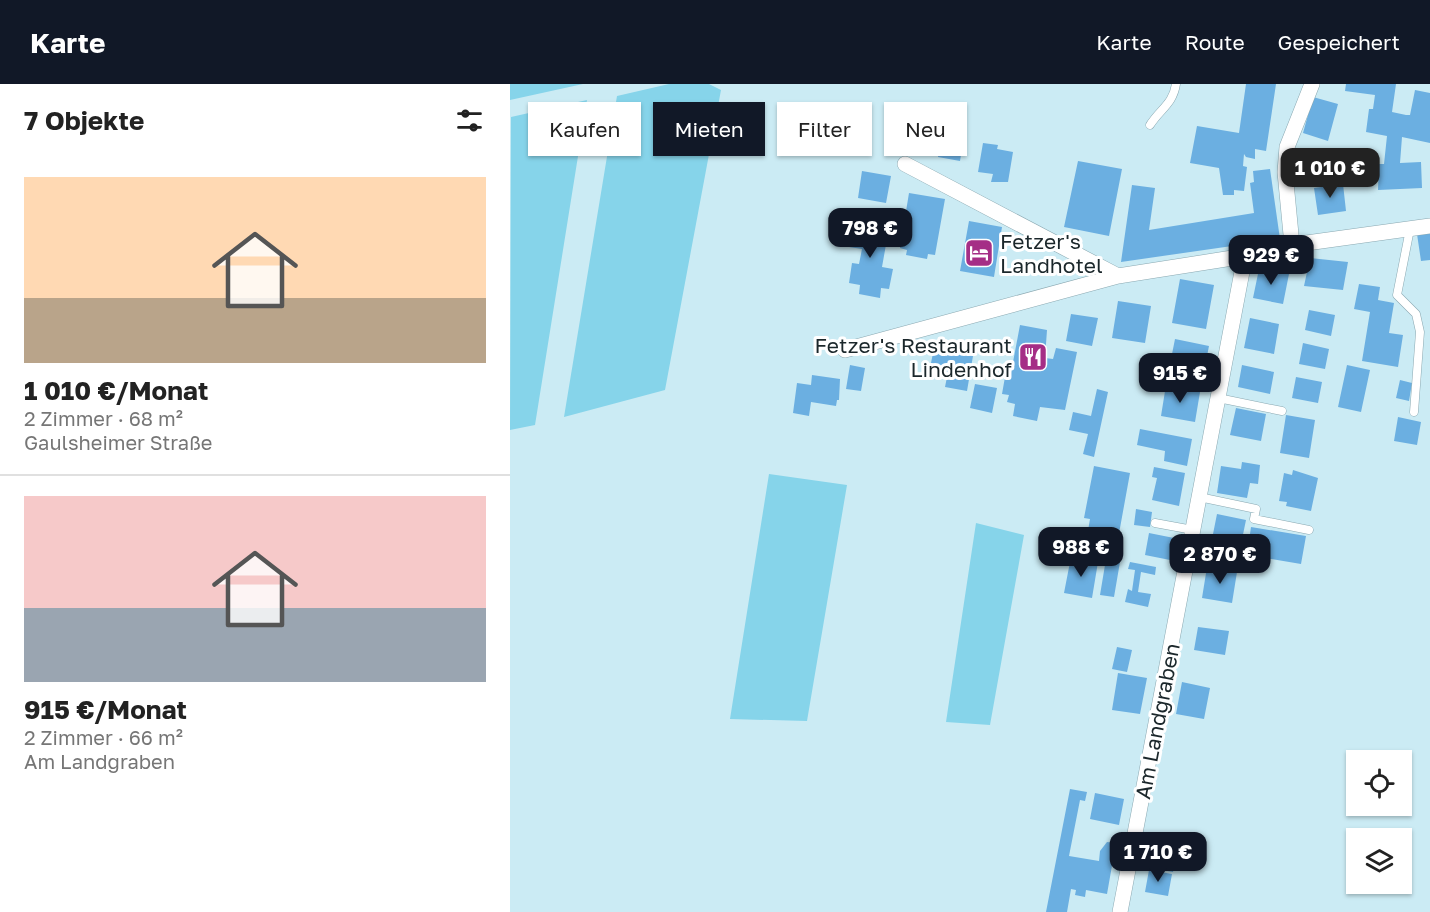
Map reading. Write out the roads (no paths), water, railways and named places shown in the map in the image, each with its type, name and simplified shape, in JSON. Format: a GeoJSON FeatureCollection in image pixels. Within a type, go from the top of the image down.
{"type":"FeatureCollection","features":[{"type":"Feature","properties":{"kind":"street"},"geometry":{"type":"LineString","coordinates":[[1292,245],[1285,172],[1287,147],[1312,84]]}},
{"type":"Feature","properties":{"kind":"street"},"geometry":{"type":"LineString","coordinates":[[905,164],[1118,276]]}},
{"type":"Feature","properties":{"kind":"street"},"geometry":{"type":"LineString","coordinates":[[845,350],[1118,276],[1245,256],[1292,245],[1430,226]]}},
{"type":"Feature","properties":{"kind":"street","name":"Am Landgraben"},"geometry":{"type":"LineString","coordinates":[[1120,912],[1245,256]]}},
{"type":"Feature","properties":{"kind":"lane"},"geometry":{"type":"LineString","coordinates":[[1150,124],[1156,114],[1169,105],[1176,84]]}},
{"type":"Feature","properties":{"kind":"lane"},"geometry":{"type":"LineString","coordinates":[[1410,229],[1397,295],[1416,314],[1420,332],[1414,412]]}},
{"type":"Feature","properties":{"kind":"lane"},"geometry":{"type":"LineString","coordinates":[[1218,398],[1282,411]]}},
{"type":"Feature","properties":{"kind":"lane"},"geometry":{"type":"LineString","coordinates":[[1199,497],[1256,509],[1254,519],[1309,530]]}},
{"type":"Feature","properties":{"kind":"lane"},"geometry":{"type":"LineString","coordinates":[[1155,523],[1193,530]]}},
{"type":"Feature","properties":{"kind":"place","name":"Fetzer's Landhotel"},"geometry":{"type":"Point","coordinates":[979,253]}},
{"type":"Feature","properties":{"kind":"place","name":"Fetzer's Restaurant Lindenhof"},"geometry":{"type":"Point","coordinates":[1033,357]}}]}
